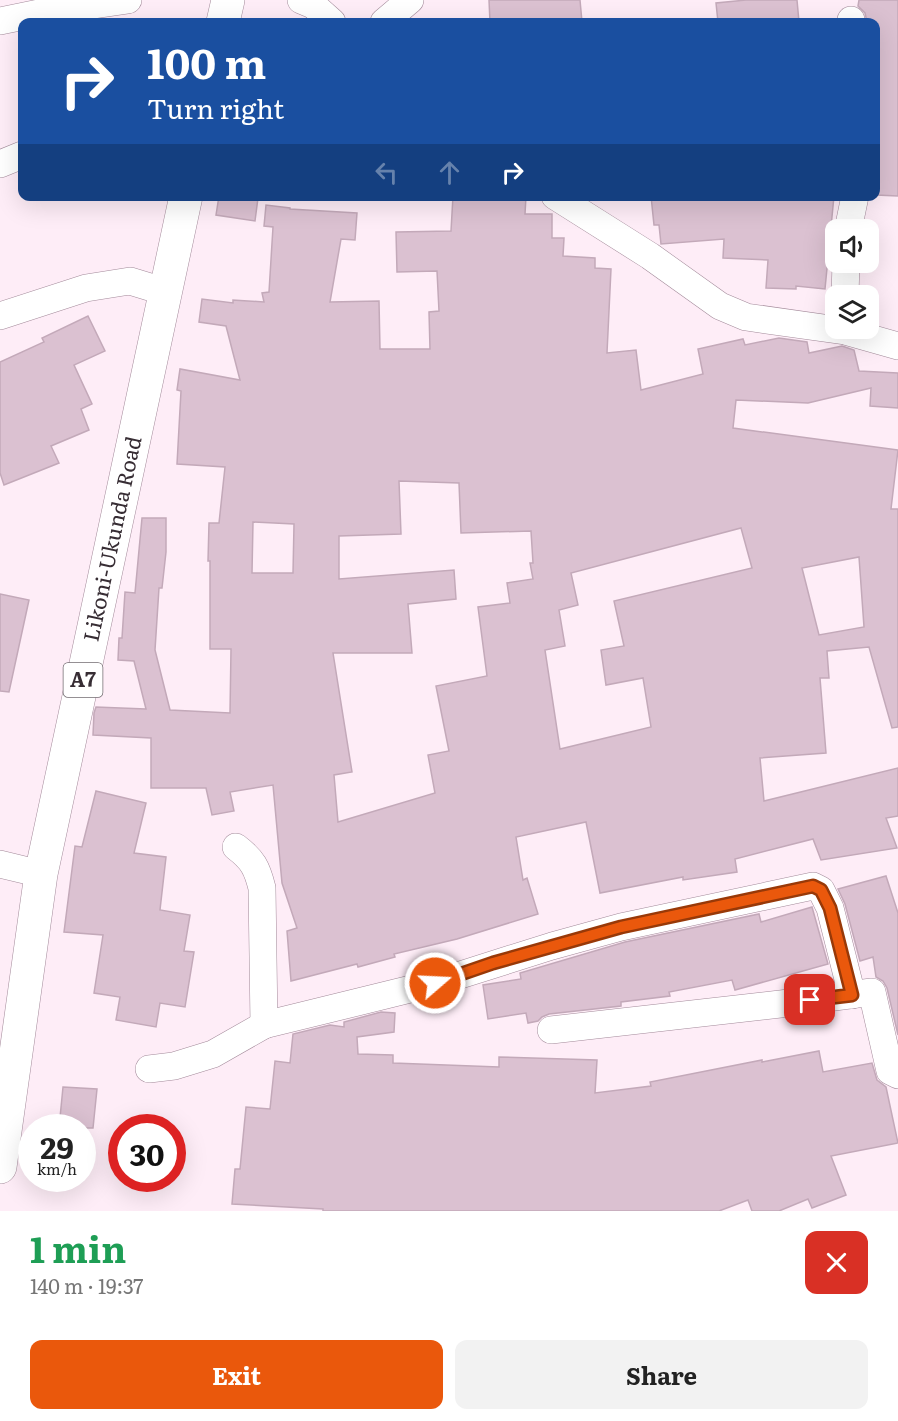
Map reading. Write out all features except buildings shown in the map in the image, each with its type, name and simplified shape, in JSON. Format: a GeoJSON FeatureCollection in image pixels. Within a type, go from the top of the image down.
{"type":"FeatureCollection","features":[{"type":"Feature","properties":{"kind":"highway"},"geometry":{"type":"LineString","coordinates":[[224,18],[228,0]]}},
{"type":"Feature","properties":{"kind":"highway","name":"Likoni-Ukunda Road"},"geometry":{"type":"LineString","coordinates":[[0,1167],[5,1100],[41,874],[185,201]]}},
{"type":"Feature","properties":{"kind":"street"},"geometry":{"type":"LineString","coordinates":[[0,21],[128,0]]}},
{"type":"Feature","properties":{"kind":"street"},"geometry":{"type":"LineString","coordinates":[[301,0],[313,6],[327,18]]}},
{"type":"Feature","properties":{"kind":"street"},"geometry":{"type":"LineString","coordinates":[[389,18],[410,0]]}},
{"type":"Feature","properties":{"kind":"street"},"geometry":{"type":"LineString","coordinates":[[0,164],[18,157]]}},
{"type":"Feature","properties":{"kind":"street"},"geometry":{"type":"LineString","coordinates":[[563,201],[650,256],[720,306],[746,317],[825,327]]}},
{"type":"Feature","properties":{"kind":"street"},"geometry":{"type":"LineString","coordinates":[[850,219],[854,201]]}},
{"type":"Feature","properties":{"kind":"street"},"geometry":{"type":"LineString","coordinates":[[0,316],[86,288],[130,281],[166,292]]}},
{"type":"Feature","properties":{"kind":"street"},"geometry":{"type":"LineString","coordinates":[[875,339],[898,346]]}},
{"type":"Feature","properties":{"kind":"street"},"geometry":{"type":"LineString","coordinates":[[236,847],[249,857],[257,869],[262,888],[264,1025]]}},
{"type":"Feature","properties":{"kind":"street"},"geometry":{"type":"LineString","coordinates":[[0,864],[41,874]]}},
{"type":"Feature","properties":{"kind":"street"},"geometry":{"type":"LineString","coordinates":[[149,1069],[174,1066],[213,1054],[264,1025],[435,983],[493,963],[621,927],[813,886],[821,890],[830,908],[852,995]]}},
{"type":"Feature","properties":{"kind":"street"},"geometry":{"type":"LineString","coordinates":[[551,1029],[872,992],[890,1071],[898,1075]]}},
{"type":"Feature","properties":{"kind":"route"},"geometry":{"type":"LineString","coordinates":[[435,983],[493,963],[621,927],[813,886],[821,890],[830,908],[852,995],[810,1000]]}}]}
